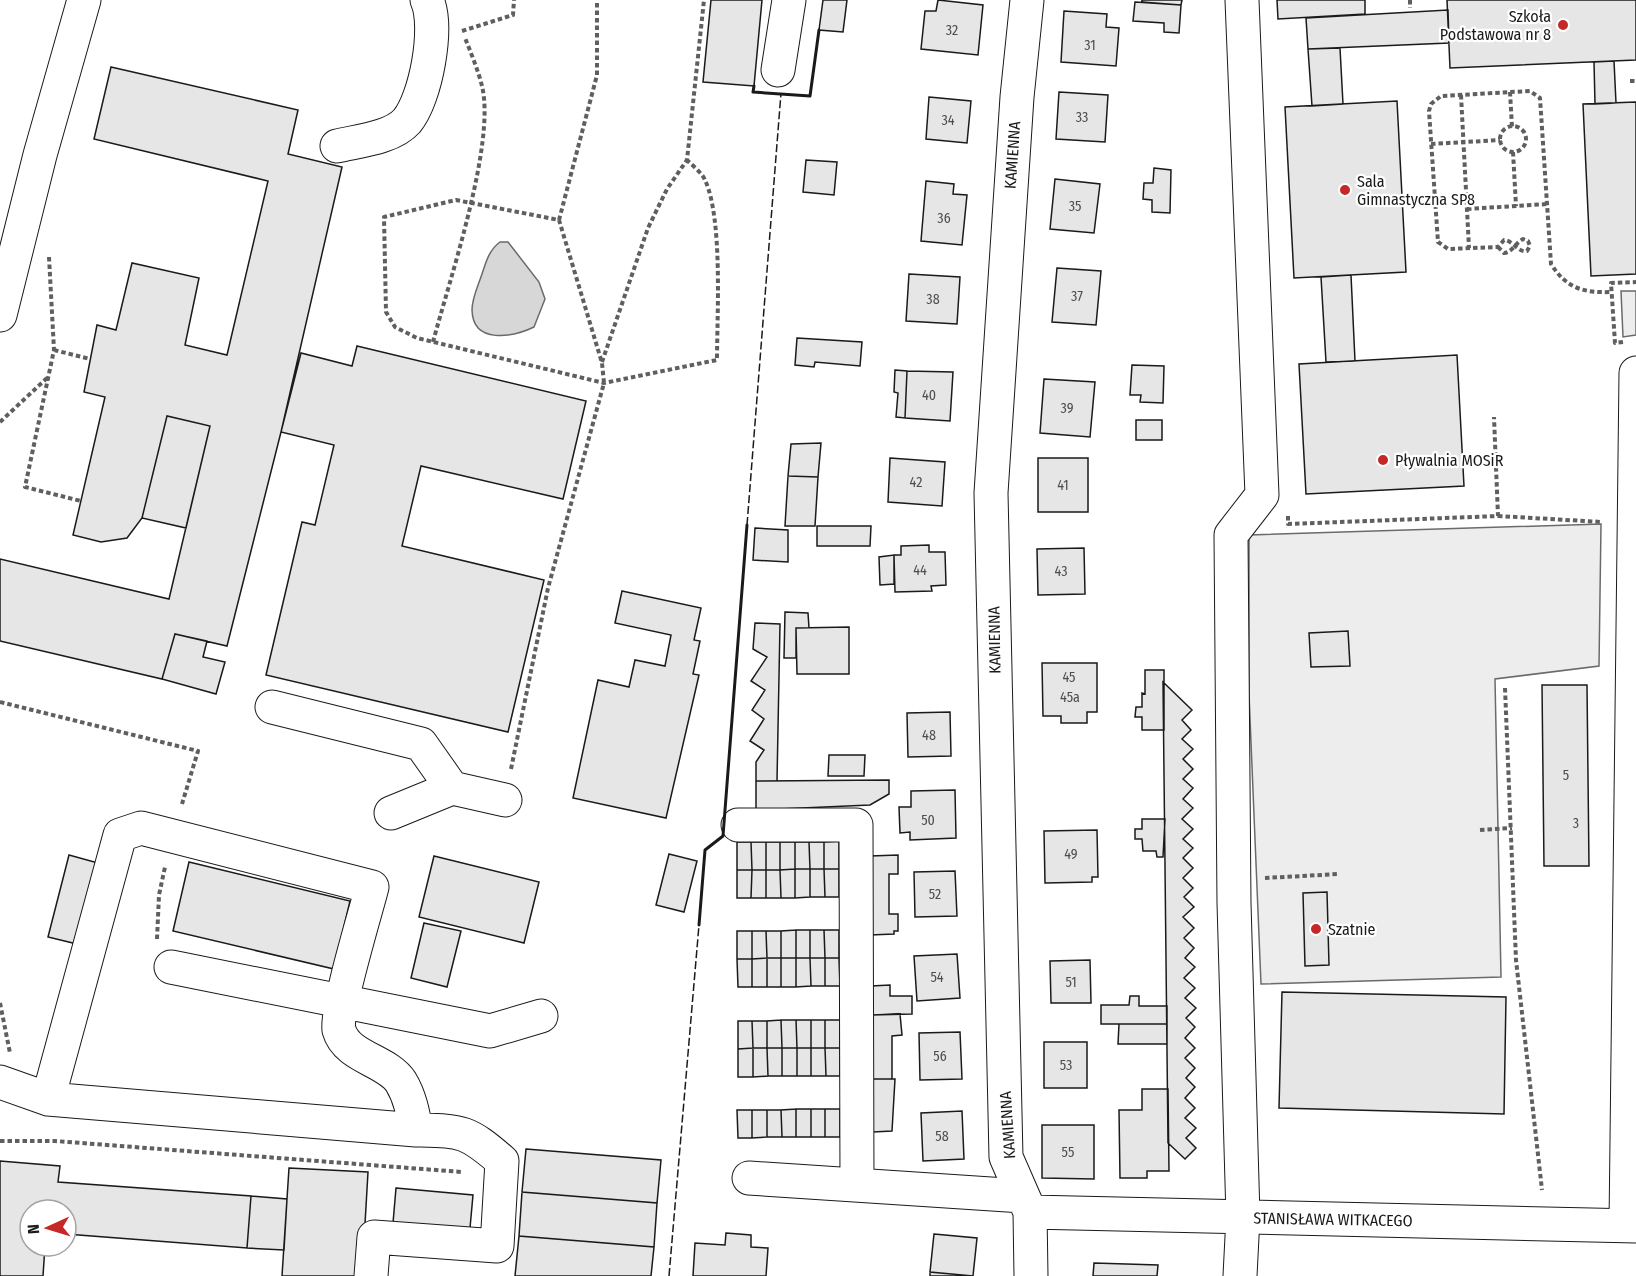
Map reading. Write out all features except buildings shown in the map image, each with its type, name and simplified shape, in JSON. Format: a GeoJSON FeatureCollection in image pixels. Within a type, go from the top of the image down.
{"type":"FeatureCollection","features":[{"type":"Feature","properties":{"kind":"street"},"geometry":{"type":"LineString","coordinates":[[0,315],[40,155],[84,0]]}},
{"type":"Feature","properties":{"kind":"street"},"geometry":{"type":"LineString","coordinates":[[778,70],[789,0]]}},
{"type":"Feature","properties":{"kind":"street","name":"KAMIENNA"},"geometry":{"type":"LineString","coordinates":[[1028,0],[1015,120],[991,494],[1006,1157],[1026,1204],[1031,1276]]}},
{"type":"Feature","properties":{"kind":"street"},"geometry":{"type":"LineString","coordinates":[[1240,1276],[1243,1217],[1234,879],[1230,535],[1275,504],[1242,0]]}},
{"type":"Feature","properties":{"kind":"street"},"geometry":{"type":"LineString","coordinates":[[337,146],[389,132],[406,121],[422,85],[441,20]]}},
{"type":"Feature","properties":{"kind":"street"},"geometry":{"type":"LineString","coordinates":[[1631,1225],[1636,373]]}},
{"type":"Feature","properties":{"kind":"street"},"geometry":{"type":"LineString","coordinates":[[272,706],[421,744],[453,788]]}},
{"type":"Feature","properties":{"kind":"street"},"geometry":{"type":"LineString","coordinates":[[391,813],[453,788],[505,800]]}},
{"type":"Feature","properties":{"kind":"street"},"geometry":{"type":"LineString","coordinates":[[738,825],[856,825],[857,1185]]}},
{"type":"Feature","properties":{"kind":"street"},"geometry":{"type":"LineString","coordinates":[[48,1099],[120,835],[141,828],[372,887],[343,1001],[339,1029],[347,1045],[400,1080],[411,1104],[416,1130]]}},
{"type":"Feature","properties":{"kind":"street"},"geometry":{"type":"LineString","coordinates":[[171,967],[490,1031],[541,1016]]}},
{"type":"Feature","properties":{"kind":"street"},"geometry":{"type":"LineString","coordinates":[[9,1085],[48,1099],[416,1130],[458,1131],[480,1142],[502,1161],[497,1246],[374,1237],[371,1276]]}},
{"type":"Feature","properties":{"kind":"street","name":"STANISŁAWA WITKACEGO"},"geometry":{"type":"LineString","coordinates":[[748,1178],[857,1185],[1026,1204],[1243,1217],[1631,1225]]}},
{"type":"Feature","properties":{"kind":"path"},"geometry":{"type":"LineString","coordinates":[[433,342],[470,203],[484,131],[483,87],[441,20],[513,15],[514,0]]}},
{"type":"Feature","properties":{"kind":"path"},"geometry":{"type":"LineString","coordinates":[[505,800],[549,588],[604,383],[602,363],[560,220],[597,75],[597,0]]}},
{"type":"Feature","properties":{"kind":"path"},"geometry":{"type":"LineString","coordinates":[[602,363],[648,228],[667,189],[687,160],[704,0]]}},
{"type":"Feature","properties":{"kind":"path"},"geometry":{"type":"LineString","coordinates":[[1410,0],[1410,8]]}},
{"type":"Feature","properties":{"kind":"path"},"geometry":{"type":"LineString","coordinates":[[1630,81],[1636,81]]}},
{"type":"Feature","properties":{"kind":"path"},"geometry":{"type":"LineString","coordinates":[[1498,246],[1504,253],[1515,246],[1504,240],[1498,246],[1448,249],[1438,242],[1431,144],[1431,104],[1441,96],[1530,91],[1540,98],[1551,264],[1559,277],[1575,289],[1612,292]]}},
{"type":"Feature","properties":{"kind":"path"},"geometry":{"type":"LineString","coordinates":[[1510,92],[1512,126]]}},
{"type":"Feature","properties":{"kind":"path"},"geometry":{"type":"LineString","coordinates":[[1461,95],[1469,248]]}},
{"type":"Feature","properties":{"kind":"path"},"geometry":{"type":"LineString","coordinates":[[1512,126],[1521,129],[1525,137],[1524,146],[1513,152],[1505,149],[1500,140],[1503,131],[1512,126]]}},
{"type":"Feature","properties":{"kind":"path"},"geometry":{"type":"LineString","coordinates":[[1431,144],[1500,140]]}},
{"type":"Feature","properties":{"kind":"path"},"geometry":{"type":"LineString","coordinates":[[1513,152],[1516,206]]}},
{"type":"Feature","properties":{"kind":"path"},"geometry":{"type":"LineString","coordinates":[[560,220],[456,200],[384,217],[386,312],[395,327],[417,338],[604,383],[717,360],[716,252],[711,200],[705,179],[687,160]]}},
{"type":"Feature","properties":{"kind":"path"},"geometry":{"type":"LineString","coordinates":[[1467,209],[1548,204]]}},
{"type":"Feature","properties":{"kind":"path"},"geometry":{"type":"LineString","coordinates":[[49,251],[54,350],[25,487],[81,501]]}},
{"type":"Feature","properties":{"kind":"path"},"geometry":{"type":"LineString","coordinates":[[1626,342],[1615,343],[1611,283],[1636,282]]}},
{"type":"Feature","properties":{"kind":"path"},"geometry":{"type":"LineString","coordinates":[[54,350],[90,359]]}},
{"type":"Feature","properties":{"kind":"path"},"geometry":{"type":"LineString","coordinates":[[0,422],[48,378]]}},
{"type":"Feature","properties":{"kind":"path"},"geometry":{"type":"LineString","coordinates":[[1494,417],[1498,516]]}},
{"type":"Feature","properties":{"kind":"path"},"geometry":{"type":"LineString","coordinates":[[1275,504],[1288,524],[1498,516],[1575,522],[1634,522]]}},
{"type":"Feature","properties":{"kind":"path"},"geometry":{"type":"LineString","coordinates":[[1505,688],[1516,960],[1542,1190]]}},
{"type":"Feature","properties":{"kind":"path"},"geometry":{"type":"LineString","coordinates":[[1480,830],[1512,828]]}},
{"type":"Feature","properties":{"kind":"path"},"geometry":{"type":"LineString","coordinates":[[1234,879],[1339,874]]}},
{"type":"Feature","properties":{"kind":"path"},"geometry":{"type":"LineString","coordinates":[[0,1003],[9,1085]]}},
{"type":"Feature","properties":{"kind":"path"},"geometry":{"type":"LineString","coordinates":[[0,1141],[67,1142],[501,1174]]}},
{"type":"Feature","properties":{"kind":"shaded area"},"geometry":{"type":"Polygon","coordinates":[[[500,242],[508,242],[539,282],[545,299],[534,327],[505,335],[487,333],[479,329],[474,321],[472,310],[474,296],[487,261],[493,249],[500,242]]]}},
{"type":"Feature","properties":{"kind":"shaded area"},"geometry":{"type":"Polygon","coordinates":[[[1621,291],[1636,291],[1636,335],[1623,337],[1621,291]]]}},
{"type":"Feature","properties":{"kind":"shaded area"},"geometry":{"type":"Polygon","coordinates":[[[1601,524],[1599,666],[1495,679],[1501,977],[1261,984],[1249,694],[1249,535],[1601,524]]]}},
{"type":"Feature","properties":{"kind":"fence"},"geometry":{"type":"LineString","coordinates":[[747,525],[781,93]]}},
{"type":"Feature","properties":{"kind":"fence"},"geometry":{"type":"LineString","coordinates":[[669,1276],[699,925]]}},
{"type":"Feature","properties":{"kind":"wall"},"geometry":{"type":"LineString","coordinates":[[754,86],[753,92],[810,96],[819,30]]}},
{"type":"Feature","properties":{"kind":"wall"},"geometry":{"type":"LineString","coordinates":[[699,925],[705,850],[723,836],[747,525]]}},
{"type":"Feature","properties":{"kind":"place","name":"Szkoła Podstawowa nr 8"},"geometry":{"type":"Point","coordinates":[1563,25]}},
{"type":"Feature","properties":{"kind":"place","name":"Sala Gimnastyczna SP8"},"geometry":{"type":"Point","coordinates":[1345,190]}},
{"type":"Feature","properties":{"kind":"place","name":"Pływalnia MOSiR"},"geometry":{"type":"Point","coordinates":[1383,460]}},
{"type":"Feature","properties":{"kind":"place","name":"Szatnie"},"geometry":{"type":"Point","coordinates":[1316,929]}}]}
